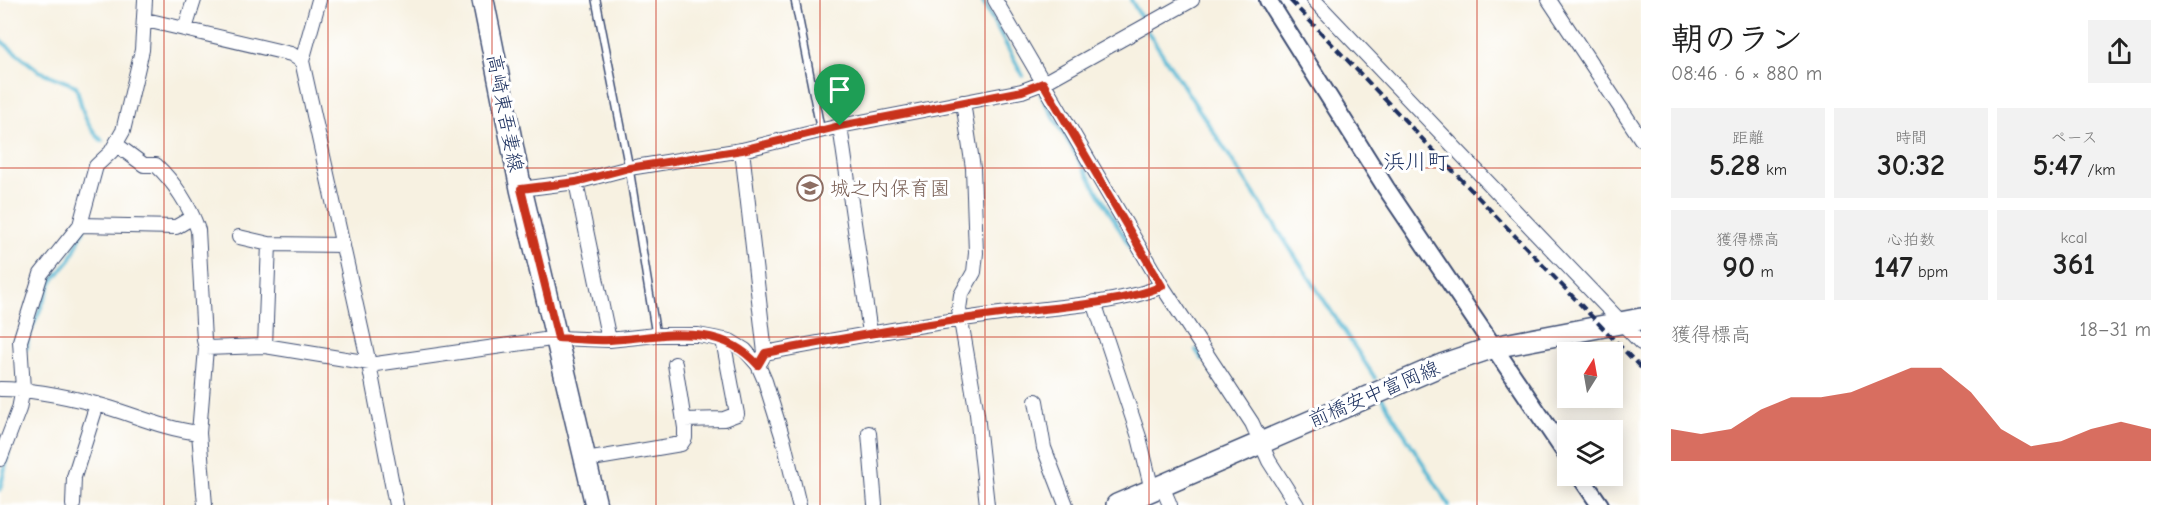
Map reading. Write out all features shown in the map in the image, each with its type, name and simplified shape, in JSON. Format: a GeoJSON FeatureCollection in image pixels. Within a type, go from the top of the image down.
{"type":"FeatureCollection","features":[{"type":"Feature","properties":{"kind":"main road","name":"高崎東吾妻線"},"geometry":{"type":"LineString","coordinates":[[483,0],[521,189],[596,505]]}},
{"type":"Feature","properties":{"kind":"main road","name":"前橋安中富岡線"},"geometry":{"type":"LineString","coordinates":[[1117,505],[1161,494],[1261,442],[1400,382],[1494,347],[1631,321]]}},
{"type":"Feature","properties":{"kind":"street"},"geometry":{"type":"LineString","coordinates":[[0,459],[19,409],[23,389],[20,341],[41,274],[80,225],[96,166],[117,145],[127,118],[142,50],[146,20],[145,0]]}},
{"type":"Feature","properties":{"kind":"street"},"geometry":{"type":"LineString","coordinates":[[185,29],[194,0]]}},
{"type":"Feature","properties":{"kind":"street"},"geometry":{"type":"LineString","coordinates":[[319,0],[302,61],[369,363],[396,505]]}},
{"type":"Feature","properties":{"kind":"street"},"geometry":{"type":"LineString","coordinates":[[995,0],[1162,286],[1252,423],[1297,505]]}},
{"type":"Feature","properties":{"kind":"street"},"geometry":{"type":"LineString","coordinates":[[521,189],[576,182],[629,168],[742,150],[840,126],[1022,91],[1043,83],[1192,0]]}},
{"type":"Feature","properties":{"kind":"street"},"geometry":{"type":"LineString","coordinates":[[1268,0],[1386,188],[1557,441]]}},
{"type":"Feature","properties":{"kind":"street"},"geometry":{"type":"LineString","coordinates":[[1314,0],[1631,321],[1641,343]]}},
{"type":"Feature","properties":{"kind":"street"},"geometry":{"type":"LineString","coordinates":[[1549,0],[1641,140]]}},
{"type":"Feature","properties":{"kind":"street"},"geometry":{"type":"LineString","coordinates":[[146,20],[291,54],[302,61]]}},
{"type":"Feature","properties":{"kind":"street"},"geometry":{"type":"LineString","coordinates":[[963,102],[973,168],[976,254],[974,272],[961,295],[960,319],[977,414],[987,505]]}},
{"type":"Feature","properties":{"kind":"street"},"geometry":{"type":"LineString","coordinates":[[840,126],[870,333]]}},
{"type":"Feature","properties":{"kind":"street"},"geometry":{"type":"LineString","coordinates":[[117,145],[144,165],[156,165],[171,179],[198,230],[206,348],[199,433],[205,505]]}},
{"type":"Feature","properties":{"kind":"street"},"geometry":{"type":"LineString","coordinates":[[742,150],[761,359],[799,505]]}},
{"type":"Feature","properties":{"kind":"street"},"geometry":{"type":"LineString","coordinates":[[576,182],[609,340]]}},
{"type":"Feature","properties":{"kind":"street"},"geometry":{"type":"LineString","coordinates":[[80,225],[176,227],[193,217]]}},
{"type":"Feature","properties":{"kind":"street"},"geometry":{"type":"LineString","coordinates":[[239,237],[269,244],[343,245]]}},
{"type":"Feature","properties":{"kind":"street"},"geometry":{"type":"LineString","coordinates":[[264,346],[269,244]]}},
{"type":"Feature","properties":{"kind":"street"},"geometry":{"type":"LineString","coordinates":[[206,348],[264,346],[369,363],[558,338],[609,340],[656,335],[698,335],[723,340],[761,359],[870,333],[1094,302],[1152,291],[1162,286]]}},
{"type":"Feature","properties":{"kind":"street"},"geometry":{"type":"LineString","coordinates":[[1094,302],[1139,437],[1161,494]]}},
{"type":"Feature","properties":{"kind":"street"},"geometry":{"type":"LineString","coordinates":[[684,420],[724,419],[738,414],[723,340]]}},
{"type":"Feature","properties":{"kind":"street"},"geometry":{"type":"LineString","coordinates":[[586,460],[681,444],[685,438],[684,420],[675,364]]}},
{"type":"Feature","properties":{"kind":"street"},"geometry":{"type":"LineString","coordinates":[[0,389],[23,389],[97,404],[163,426],[199,433]]}},
{"type":"Feature","properties":{"kind":"street"},"geometry":{"type":"LineString","coordinates":[[1036,401],[1044,448],[1066,505]]}},
{"type":"Feature","properties":{"kind":"street"},"geometry":{"type":"LineString","coordinates":[[73,505],[74,477],[97,404]]}},
{"type":"Feature","properties":{"kind":"street"},"geometry":{"type":"LineString","coordinates":[[869,433],[875,505]]}},
{"type":"Feature","properties":{"kind":"street"},"geometry":{"type":"LineString","coordinates":[[1587,486],[1600,505]]}},
{"type":"Feature","properties":{"kind":"lane"},"geometry":{"type":"LineString","coordinates":[[596,0],[629,168],[656,335]]}},
{"type":"Feature","properties":{"kind":"lane"},"geometry":{"type":"LineString","coordinates":[[795,0],[820,132]]}},
{"type":"Feature","properties":{"kind":"waterway"},"geometry":{"type":"LineString","coordinates":[[982,0],[1023,76]]}},
{"type":"Feature","properties":{"kind":"waterway"},"geometry":{"type":"LineString","coordinates":[[1131,0],[1144,22]]}},
{"type":"Feature","properties":{"kind":"waterway"},"geometry":{"type":"LineString","coordinates":[[1148,32],[1375,378]]}},
{"type":"Feature","properties":{"kind":"waterway"},"geometry":{"type":"LineString","coordinates":[[0,40],[39,71],[76,86],[87,122],[102,141]]}},
{"type":"Feature","properties":{"kind":"waterway"},"geometry":{"type":"LineString","coordinates":[[1041,95],[1149,279]]}},
{"type":"Feature","properties":{"kind":"waterway"},"geometry":{"type":"LineString","coordinates":[[27,348],[28,338],[52,281],[70,260],[84,229]]}},
{"type":"Feature","properties":{"kind":"waterway"},"geometry":{"type":"LineString","coordinates":[[1196,350],[1202,359]]}},
{"type":"Feature","properties":{"kind":"waterway"},"geometry":{"type":"LineString","coordinates":[[1382,398],[1449,505]]}},
{"type":"Feature","properties":{"kind":"waterway"},"geometry":{"type":"LineString","coordinates":[[0,490],[8,454]]}},
{"type":"Feature","properties":{"kind":"railway"},"geometry":{"type":"LineString","coordinates":[[1290,0],[1641,368]]}},
{"type":"Feature","properties":{"kind":"place","name":"城之内保育園"},"geometry":{"type":"Point","coordinates":[810,188]}},
{"type":"Feature","properties":{"kind":"district","name":"浜川町"},"geometry":{"type":"Point","coordinates":[1416,162]}},
{"type":"Feature","properties":{"kind":"route"},"geometry":{"type":"LineString","coordinates":[[1043,83],[1162,286],[1152,291],[1094,302],[960,319],[765,353],[758,365],[745,350],[730,342],[698,335],[656,335],[609,340],[558,338],[521,189],[576,182],[629,168],[742,150],[840,126],[1022,91],[1043,83]]}}]}
